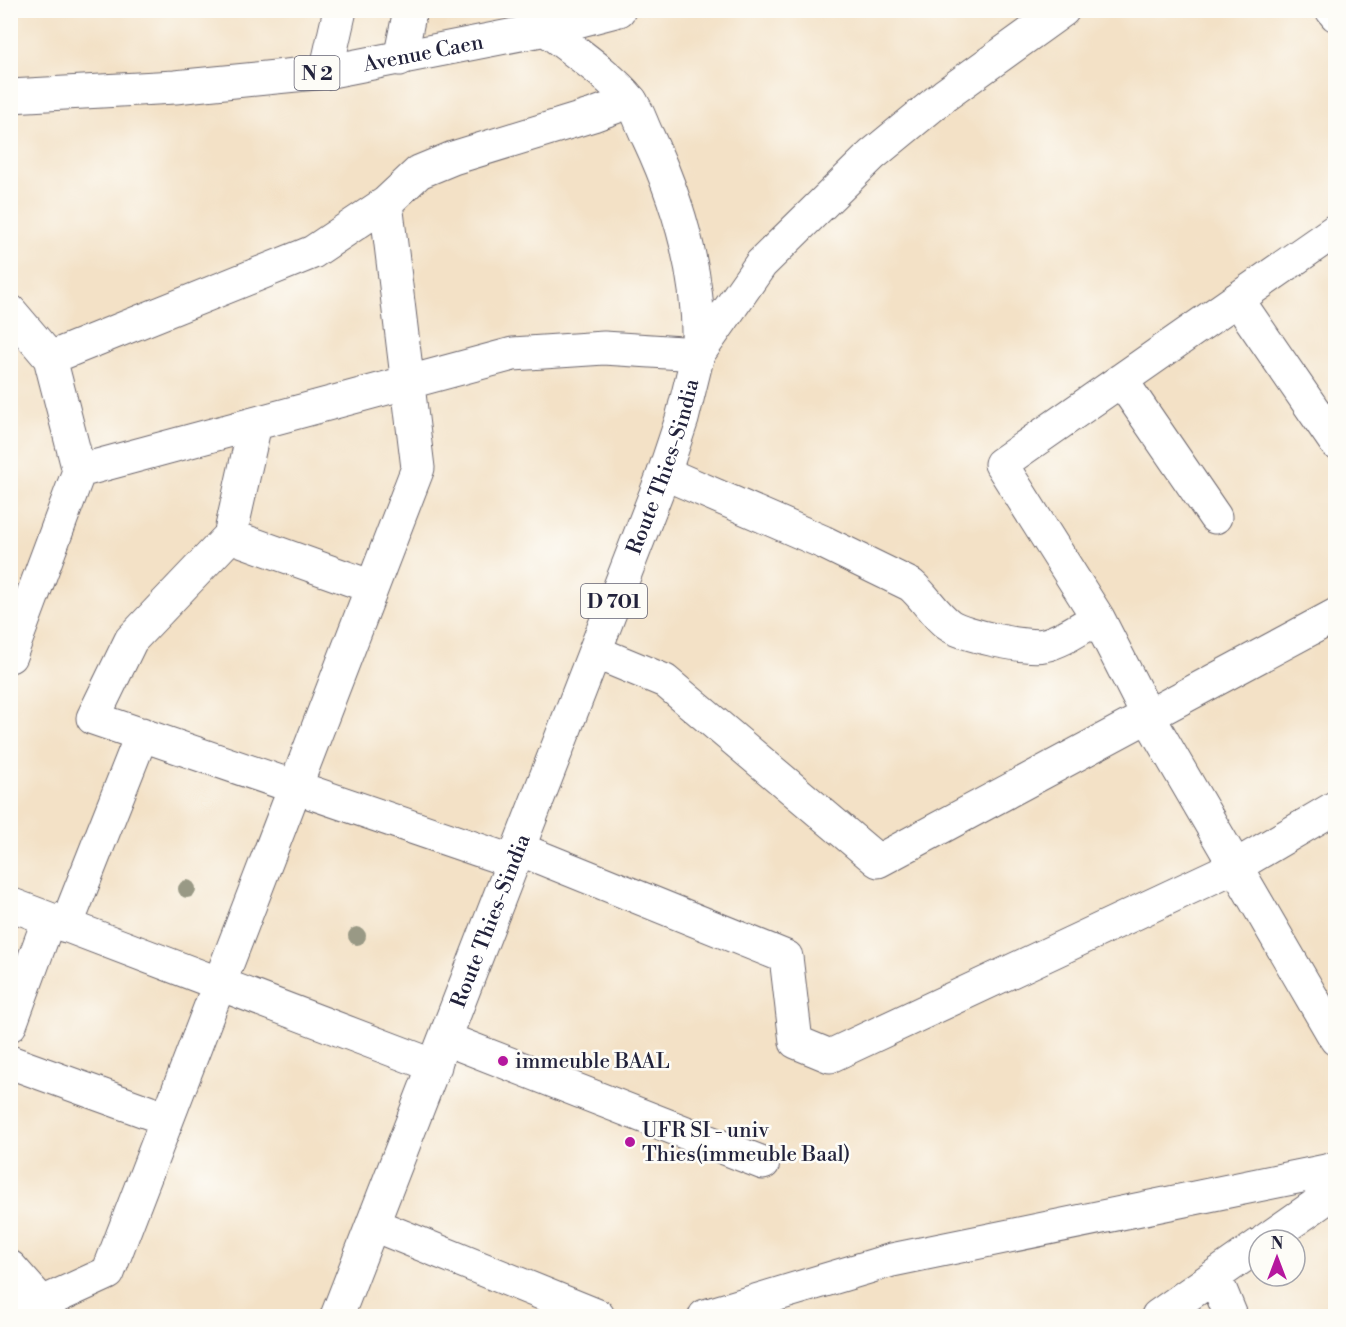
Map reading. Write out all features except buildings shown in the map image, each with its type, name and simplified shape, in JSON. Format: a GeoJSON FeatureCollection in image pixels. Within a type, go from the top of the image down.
{"type":"FeatureCollection","features":[{"type":"Feature","properties":{"kind":"main road"},"geometry":{"type":"LineString","coordinates":[[326,72],[340,10]]}},
{"type":"Feature","properties":{"kind":"main road"},"geometry":{"type":"LineString","coordinates":[[400,59],[410,10]]}},
{"type":"Feature","properties":{"kind":"main road","name":"Avenue Caen"},"geometry":{"type":"LineString","coordinates":[[10,96],[175,87],[326,72],[546,29],[619,10]]}},
{"type":"Feature","properties":{"kind":"main road","name":"Route Thies-Sindia"},"geometry":{"type":"LineString","coordinates":[[337,1317],[664,473],[682,419],[698,354],[761,264],[872,155],[945,95],[1064,10]]}},
{"type":"Feature","properties":{"kind":"main road"},"geometry":{"type":"LineString","coordinates":[[1332,10],[1335,15]]}},
{"type":"Feature","properties":{"kind":"main road"},"geometry":{"type":"LineString","coordinates":[[79,471],[513,354],[604,348],[698,354],[699,321],[693,276],[679,216],[660,163],[631,101],[546,29]]}},
{"type":"Feature","properties":{"kind":"main road"},"geometry":{"type":"LineString","coordinates":[[50,358],[313,252],[386,203],[419,172],[453,158],[631,101]]}},
{"type":"Feature","properties":{"kind":"main road"},"geometry":{"type":"LineString","coordinates":[[10,1267],[28,1310],[108,1273],[418,468],[386,203]]}},
{"type":"Feature","properties":{"kind":"main road"},"geometry":{"type":"LineString","coordinates":[[1335,230],[1001,464],[1098,618],[1148,716],[1335,1040]]}},
{"type":"Feature","properties":{"kind":"main road"},"geometry":{"type":"LineString","coordinates":[[1237,299],[1332,430]]}},
{"type":"Feature","properties":{"kind":"main road"},"geometry":{"type":"LineString","coordinates":[[10,310],[50,358],[79,471],[10,656]]}},
{"type":"Feature","properties":{"kind":"main road"},"geometry":{"type":"LineString","coordinates":[[1121,380],[1215,518]]}},
{"type":"Feature","properties":{"kind":"main road"},"geometry":{"type":"LineString","coordinates":[[255,424],[230,536],[130,640],[93,718],[295,787],[516,855],[786,957],[796,1042],[830,1056],[1236,866],[1335,807]]}},
{"type":"Feature","properties":{"kind":"main road"},"geometry":{"type":"LineString","coordinates":[[664,473],[823,542],[911,585],[936,614],[960,632],[1031,646],[1043,646],[1098,618]]}},
{"type":"Feature","properties":{"kind":"main road"},"geometry":{"type":"LineString","coordinates":[[230,536],[372,587]]}},
{"type":"Feature","properties":{"kind":"main road"},"geometry":{"type":"LineString","coordinates":[[595,652],[665,681],[878,861],[1335,615]]}},
{"type":"Feature","properties":{"kind":"main road"},"geometry":{"type":"LineString","coordinates":[[10,1025],[142,734]]}},
{"type":"Feature","properties":{"kind":"main road"},"geometry":{"type":"LineString","coordinates":[[10,904],[219,984],[441,1052],[763,1163]]}},
{"type":"Feature","properties":{"kind":"main road"},"geometry":{"type":"LineString","coordinates":[[10,1062],[167,1119]]}},
{"type":"Feature","properties":{"kind":"main road"},"geometry":{"type":"LineString","coordinates":[[705,1317],[892,1260],[1335,1169]]}},
{"type":"Feature","properties":{"kind":"main road"},"geometry":{"type":"LineString","coordinates":[[1283,1228],[1335,1191]]}},
{"type":"Feature","properties":{"kind":"main road"},"geometry":{"type":"LineString","coordinates":[[374,1225],[598,1317]]}},
{"type":"Feature","properties":{"kind":"main road"},"geometry":{"type":"LineString","coordinates":[[1158,1317],[1247,1254]]}},
{"type":"Feature","properties":{"kind":"main road"},"geometry":{"type":"LineString","coordinates":[[1215,1277],[1231,1317]]}},
{"type":"Feature","properties":{"kind":"place","name":"immeuble BAAL"},"geometry":{"type":"Point","coordinates":[503,1061]}},
{"type":"Feature","properties":{"kind":"place","name":"UFR SI - univ Thies(immeuble Baal)"},"geometry":{"type":"Point","coordinates":[630,1142]}}]}
